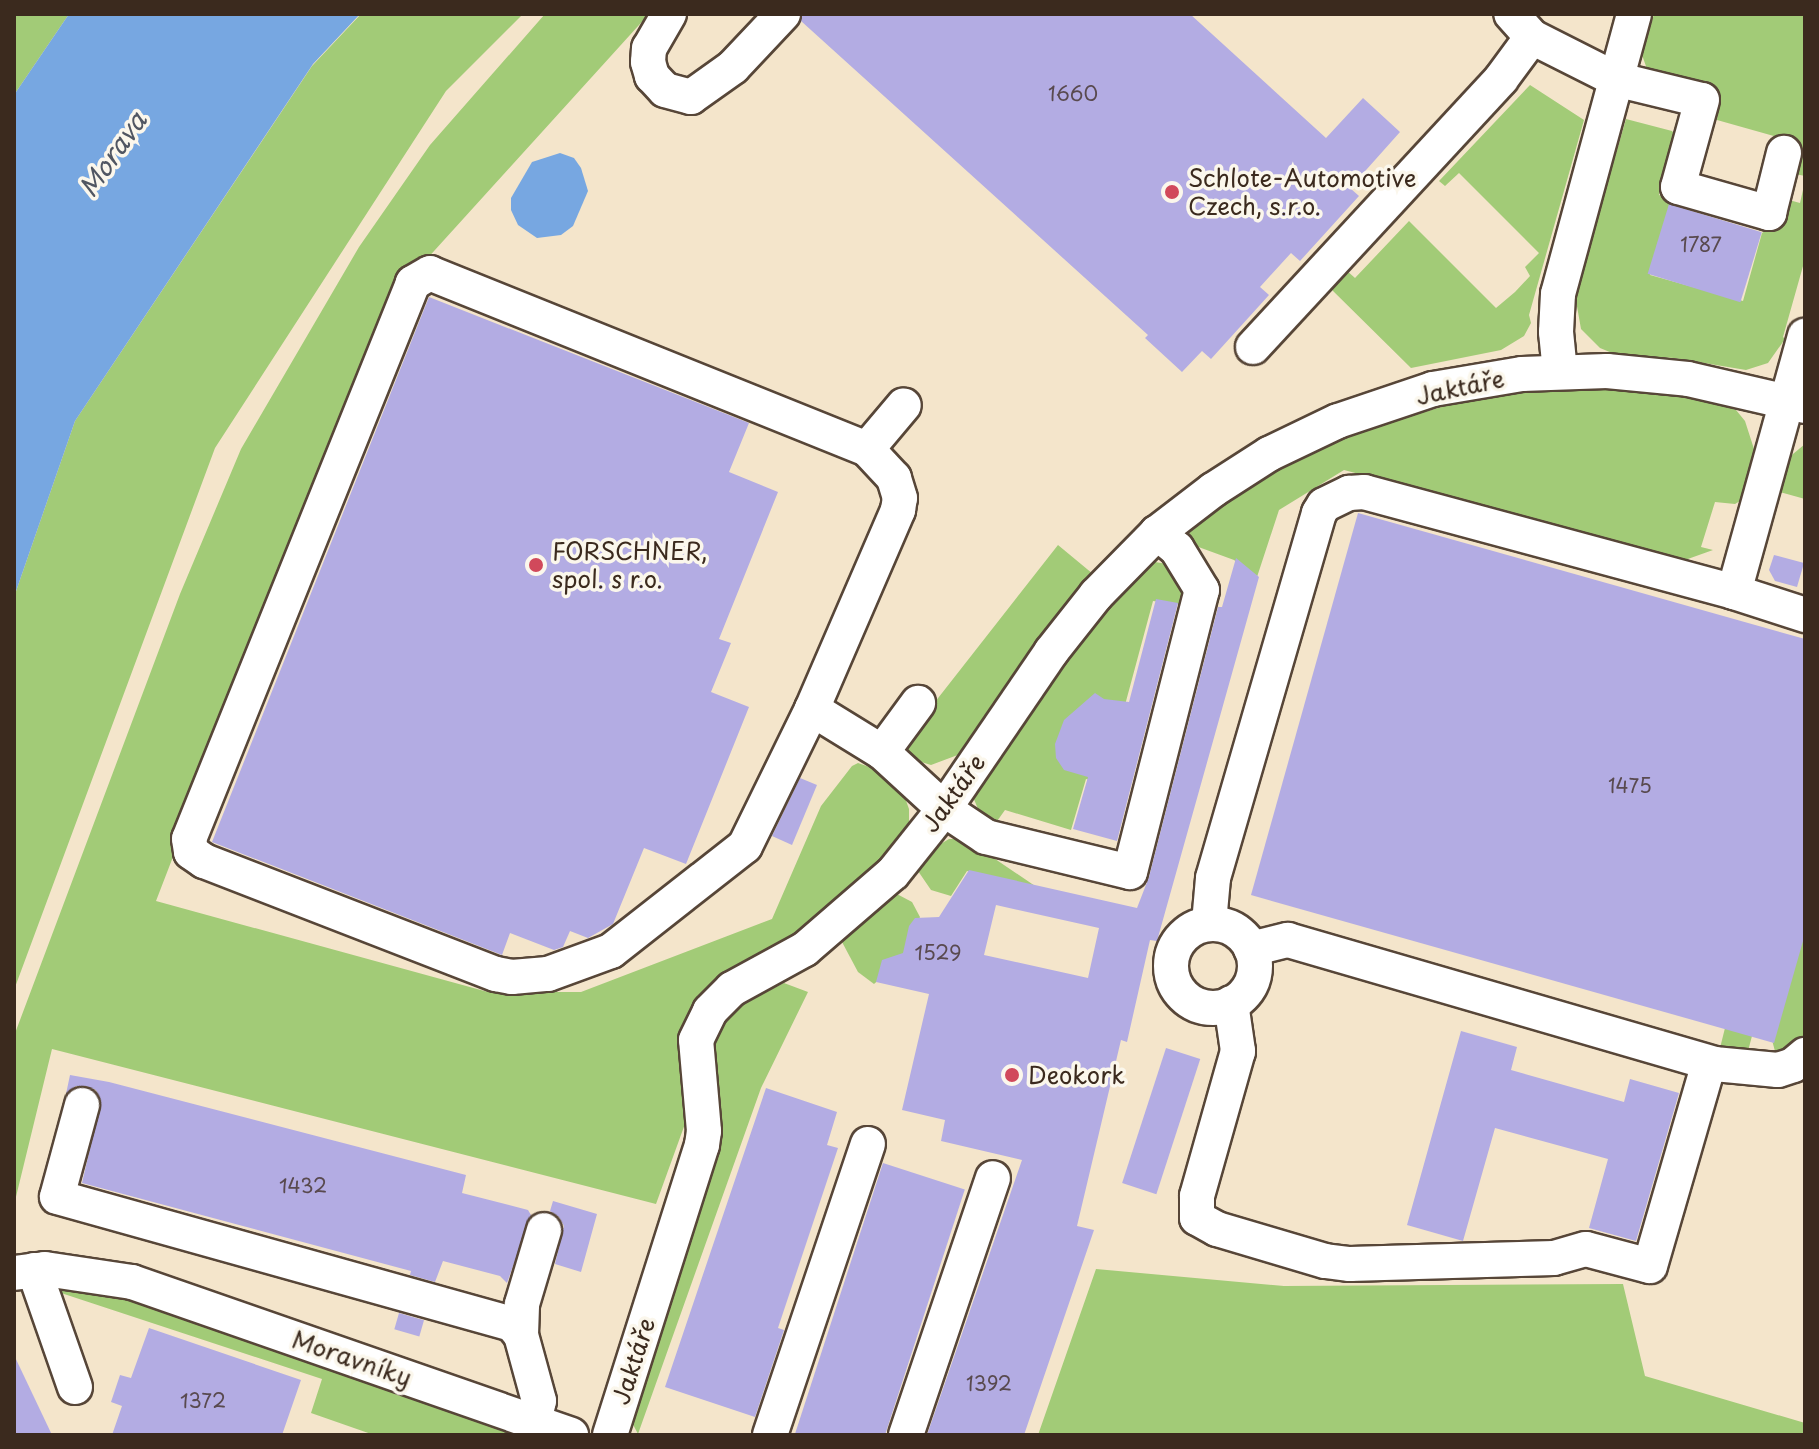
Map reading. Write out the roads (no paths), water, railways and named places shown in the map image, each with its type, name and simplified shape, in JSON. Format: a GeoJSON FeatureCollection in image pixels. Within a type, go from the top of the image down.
{"type":"FeatureCollection","features":[{"type":"Feature","properties":{"kind":"street"},"geometry":{"type":"LineString","coordinates":[[669,14],[649,48],[648,62],[652,76],[665,90],[691,97],[733,67],[783,14]]}},
{"type":"Feature","properties":{"kind":"street"},"geometry":{"type":"LineString","coordinates":[[1560,372],[1556,332],[1558,294],[1634,14]]}},
{"type":"Feature","properties":{"kind":"street"},"geometry":{"type":"LineString","coordinates":[[1253,347],[1411,173],[1466,118],[1521,25],[1615,79],[1702,100],[1678,187],[1769,213],[1784,153]]}},
{"type":"Feature","properties":{"kind":"street"},"geometry":{"type":"LineString","coordinates":[[430,273],[867,449],[894,478],[900,498],[898,510],[812,709],[745,846],[611,951],[548,974],[512,977],[496,974],[204,861],[191,852],[189,839],[413,283],[430,273]]}},
{"type":"Feature","properties":{"kind":"street"},"geometry":{"type":"LineString","coordinates":[[1734,592],[1796,404],[1805,336]]}},
{"type":"Feature","properties":{"kind":"street","name":"Jaktáře"},"geometry":{"type":"LineString","coordinates":[[610,1435],[702,1145],[704,1131],[695,1059],[701,1026],[710,1011],[732,989],[805,949],[832,929],[893,873],[944,809],[1051,652],[1096,595],[1157,533],[1269,454],[1338,421],[1433,389],[1522,374],[1607,371],[1688,379],[1796,404]]}},
{"type":"Feature","properties":{"kind":"street"},"geometry":{"type":"LineString","coordinates":[[867,449],[904,405]]}},
{"type":"Feature","properties":{"kind":"street"},"geometry":{"type":"LineString","coordinates":[[1209,923],[1213,878],[1319,513],[1333,498],[1364,492],[1734,592],[1805,615]]}},
{"type":"Feature","properties":{"kind":"street"},"geometry":{"type":"LineString","coordinates":[[812,709],[882,752],[944,809],[986,837],[1130,872],[1202,590],[1177,549],[1157,533]]}},
{"type":"Feature","properties":{"kind":"street"},"geometry":{"type":"LineString","coordinates":[[882,752],[918,703]]}},
{"type":"Feature","properties":{"kind":"street"},"geometry":{"type":"LineString","coordinates":[[1209,923],[1237,932],[1251,949],[1254,970],[1250,985],[1231,1003],[1205,1007],[1182,994],[1170,970],[1171,956],[1185,934],[1209,923]]}},
{"type":"Feature","properties":{"kind":"street"},"geometry":{"type":"LineString","coordinates":[[1251,949],[1288,940],[1709,1063],[1778,1070],[1793,1065],[1805,1055]]}},
{"type":"Feature","properties":{"kind":"street"},"geometry":{"type":"LineString","coordinates":[[1231,1003],[1238,1051],[1197,1196],[1197,1218],[1217,1229],[1325,1261],[1350,1264],[1554,1258],[1586,1249],[1650,1266],[1709,1063]]}},
{"type":"Feature","properties":{"kind":"street"},"geometry":{"type":"LineString","coordinates":[[82,1105],[57,1197],[498,1319],[512,1324],[521,1335]]}},
{"type":"Feature","properties":{"kind":"street"},"geometry":{"type":"LineString","coordinates":[[770,1435],[868,1144]]}},
{"type":"Feature","properties":{"kind":"street"},"geometry":{"type":"LineString","coordinates":[[906,1435],[993,1178]]}},
{"type":"Feature","properties":{"kind":"street"},"geometry":{"type":"LineString","coordinates":[[534,1421],[539,1401],[521,1335],[522,1304],[544,1230]]}},
{"type":"Feature","properties":{"kind":"street"},"geometry":{"type":"LineString","coordinates":[[24,1272],[75,1387]]}},
{"type":"Feature","properties":{"kind":"street","name":"Moravníky"},"geometry":{"type":"LineString","coordinates":[[24,1272],[88,1273],[132,1282],[571,1435]]}},
{"type":"Feature","properties":{"kind":"water","name":"Morava"},"geometry":{"type":"Polygon","coordinates":[[[69,14],[360,14],[313,64],[75,421],[14,597],[14,95],[69,14]]]}},
{"type":"Feature","properties":{"kind":"water"},"geometry":{"type":"Polygon","coordinates":[[[560,153],[574,158],[581,168],[588,191],[573,226],[561,235],[537,238],[518,225],[511,210],[511,198],[532,162],[560,153]]]}},
{"type":"Feature","properties":{"kind":"place","name":"Schlote-Automotive Czech, s.r.o."},"geometry":{"type":"Point","coordinates":[1172,192]}},
{"type":"Feature","properties":{"kind":"place","name":"FORSCHNER, spol. s r.o."},"geometry":{"type":"Point","coordinates":[536,565]}},
{"type":"Feature","properties":{"kind":"place","name":"Deokork"},"geometry":{"type":"Point","coordinates":[1012,1075]}}]}
